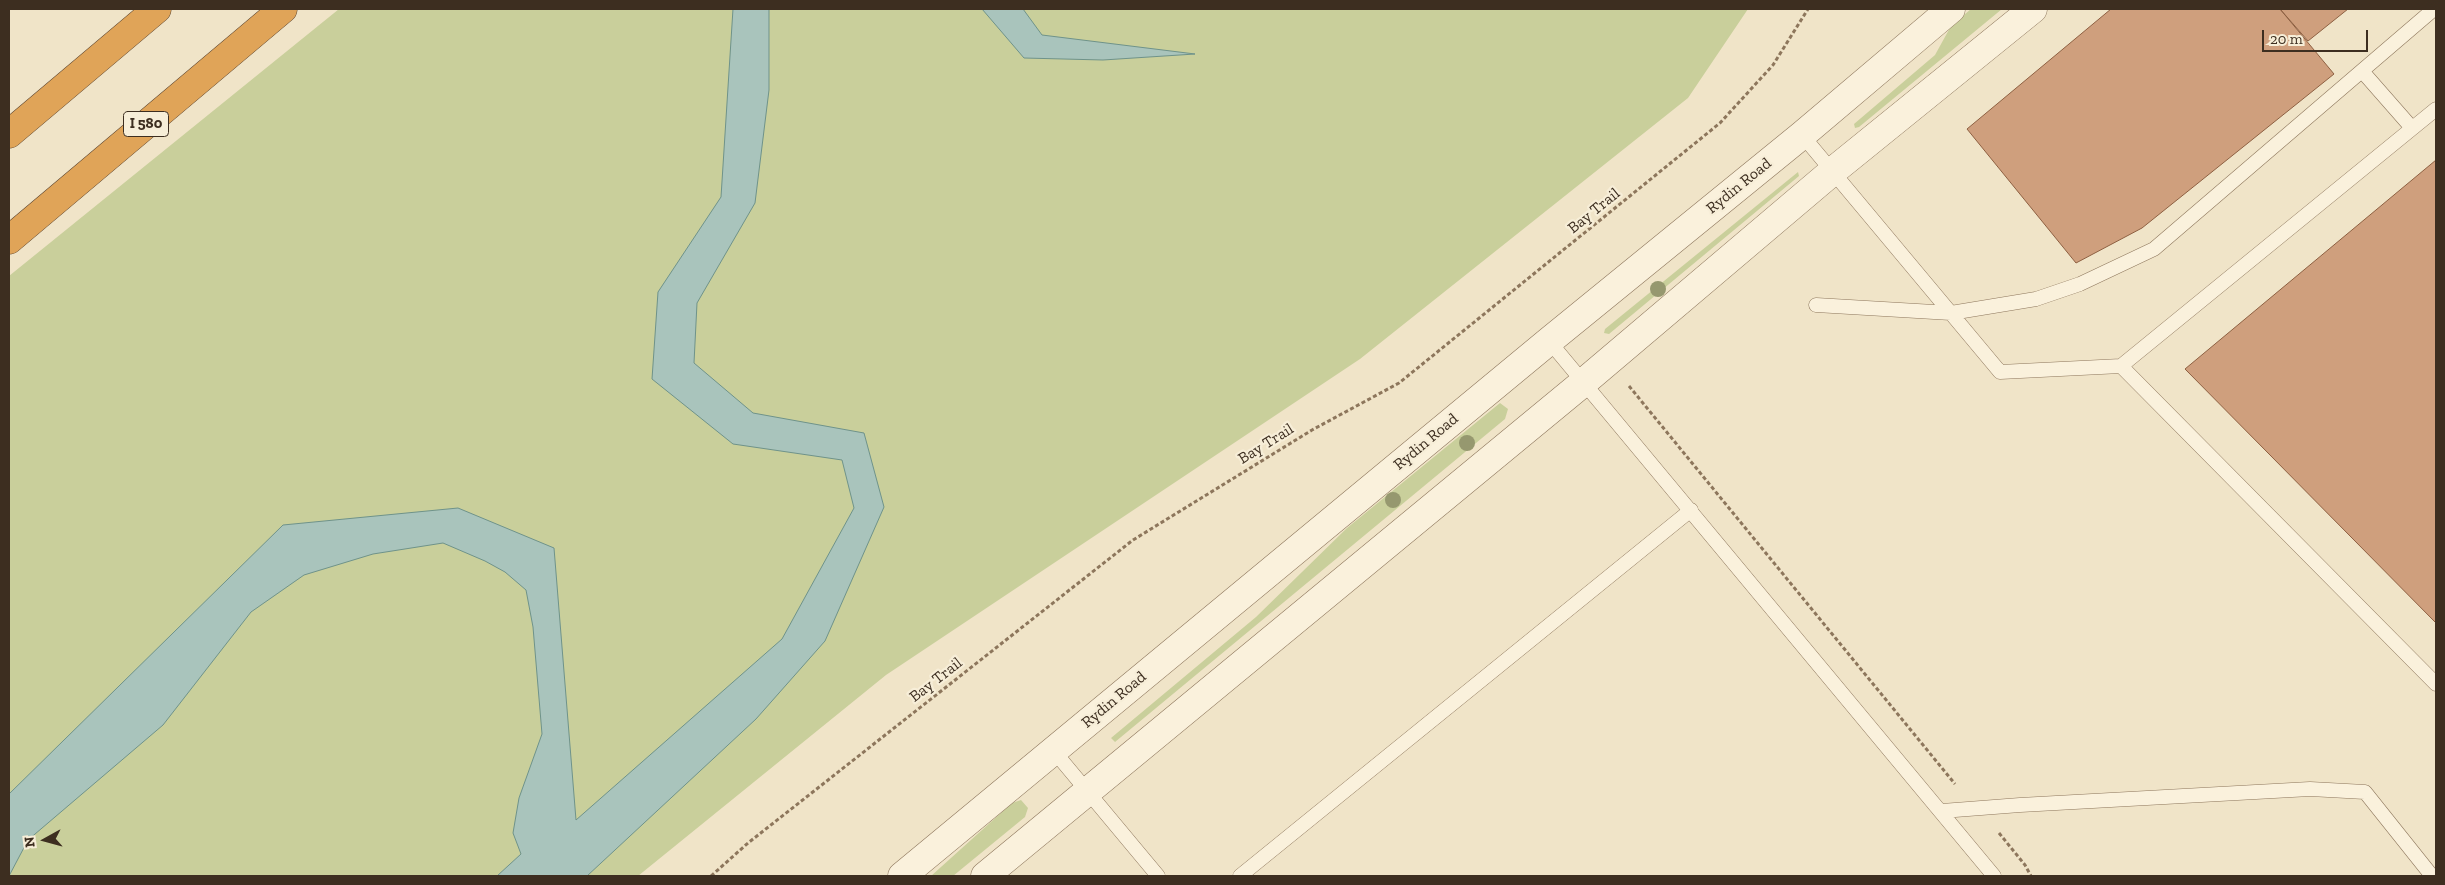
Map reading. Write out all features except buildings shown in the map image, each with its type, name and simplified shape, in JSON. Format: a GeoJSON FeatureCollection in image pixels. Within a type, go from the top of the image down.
{"type":"FeatureCollection","features":[{"type":"Feature","properties":{"kind":"highway"},"geometry":{"type":"LineString","coordinates":[[9,134],[157,9]]}},
{"type":"Feature","properties":{"kind":"highway","name":"I 580"},"geometry":{"type":"LineString","coordinates":[[9,240],[283,9]]}},
{"type":"Feature","properties":{"kind":"street","name":"Rydin Road"},"geometry":{"type":"LineString","coordinates":[[902,876],[1549,341],[1802,135],[1951,9]]}},
{"type":"Feature","properties":{"kind":"street"},"geometry":{"type":"LineString","coordinates":[[985,876],[1584,382],[1833,171],[2033,9]]}},
{"type":"Feature","properties":{"kind":"lane"},"geometry":{"type":"LineString","coordinates":[[1816,304],[1951,313],[2036,299],[2080,284],[2154,249],[2434,9]]}},
{"type":"Feature","properties":{"kind":"lane"},"geometry":{"type":"LineString","coordinates":[[2362,71],[2412,128]]}},
{"type":"Feature","properties":{"kind":"lane"},"geometry":{"type":"LineString","coordinates":[[1802,135],[2000,372],[2121,366],[2436,109]]}},
{"type":"Feature","properties":{"kind":"lane"},"geometry":{"type":"LineString","coordinates":[[1549,341],[1994,876]]}},
{"type":"Feature","properties":{"kind":"lane"},"geometry":{"type":"LineString","coordinates":[[2121,366],[2436,684]]}},
{"type":"Feature","properties":{"kind":"lane"},"geometry":{"type":"LineString","coordinates":[[1240,876],[1691,510]]}},
{"type":"Feature","properties":{"kind":"lane"},"geometry":{"type":"LineString","coordinates":[[1053,750],[1158,876]]}},
{"type":"Feature","properties":{"kind":"lane"},"geometry":{"type":"LineString","coordinates":[[1942,812],[1974,808],[2310,789],[2365,792],[2432,876]]}},
{"type":"Feature","properties":{"kind":"path","name":"Bay Trail"},"geometry":{"type":"LineString","coordinates":[[711,876],[748,843],[1133,540],[1312,430],[1407,377],[1720,123],[1773,65],[1808,9]]}},
{"type":"Feature","properties":{"kind":"path"},"geometry":{"type":"LineString","coordinates":[[1624,382],[1974,808],[1987,819],[2025,865],[2031,876]]}},
{"type":"Feature","properties":{"kind":"green space"},"geometry":{"type":"Polygon","coordinates":[[[339,9],[1748,9],[1688,98],[1360,359],[886,675],[638,876],[9,876],[9,276],[339,9]]]}},
{"type":"Feature","properties":{"kind":"green space"},"geometry":{"type":"Polygon","coordinates":[[[1971,9],[2002,9],[1859,127],[1855,128],[1854,124],[1935,55],[1951,26],[1971,9]]]}},
{"type":"Feature","properties":{"kind":"green space"},"geometry":{"type":"Polygon","coordinates":[[[1798,172],[1799,176],[1609,334],[1604,333],[1605,329],[1798,172]]]}},
{"type":"Feature","properties":{"kind":"green space"},"geometry":{"type":"Polygon","coordinates":[[[1500,403],[1508,409],[1505,419],[1115,742],[1111,738],[1256,617],[1347,528],[1500,403]]]}},
{"type":"Feature","properties":{"kind":"green space"},"geometry":{"type":"Polygon","coordinates":[[[1021,800],[1028,808],[1025,817],[953,876],[931,876],[1012,803],[1021,800]]]}},
{"type":"Feature","properties":{"kind":"water"},"geometry":{"type":"Polygon","coordinates":[[[733,9],[769,9],[769,90],[755,203],[697,303],[694,363],[753,413],[864,433],[884,507],[825,641],[756,719],[587,876],[497,876],[521,854],[513,833],[519,798],[542,734],[533,627],[526,590],[505,572],[443,543],[373,554],[304,575],[251,612],[163,725],[28,840],[9,876],[9,794],[283,525],[458,508],[554,548],[576,820],[782,639],[854,508],[842,460],[733,444],[652,379],[658,292],[721,197],[733,9]]]}},
{"type":"Feature","properties":{"kind":"water"},"geometry":{"type":"Polygon","coordinates":[[[982,9],[1023,9],[1042,35],[1195,54],[1103,60],[1024,58],[982,9]]]}}]}
